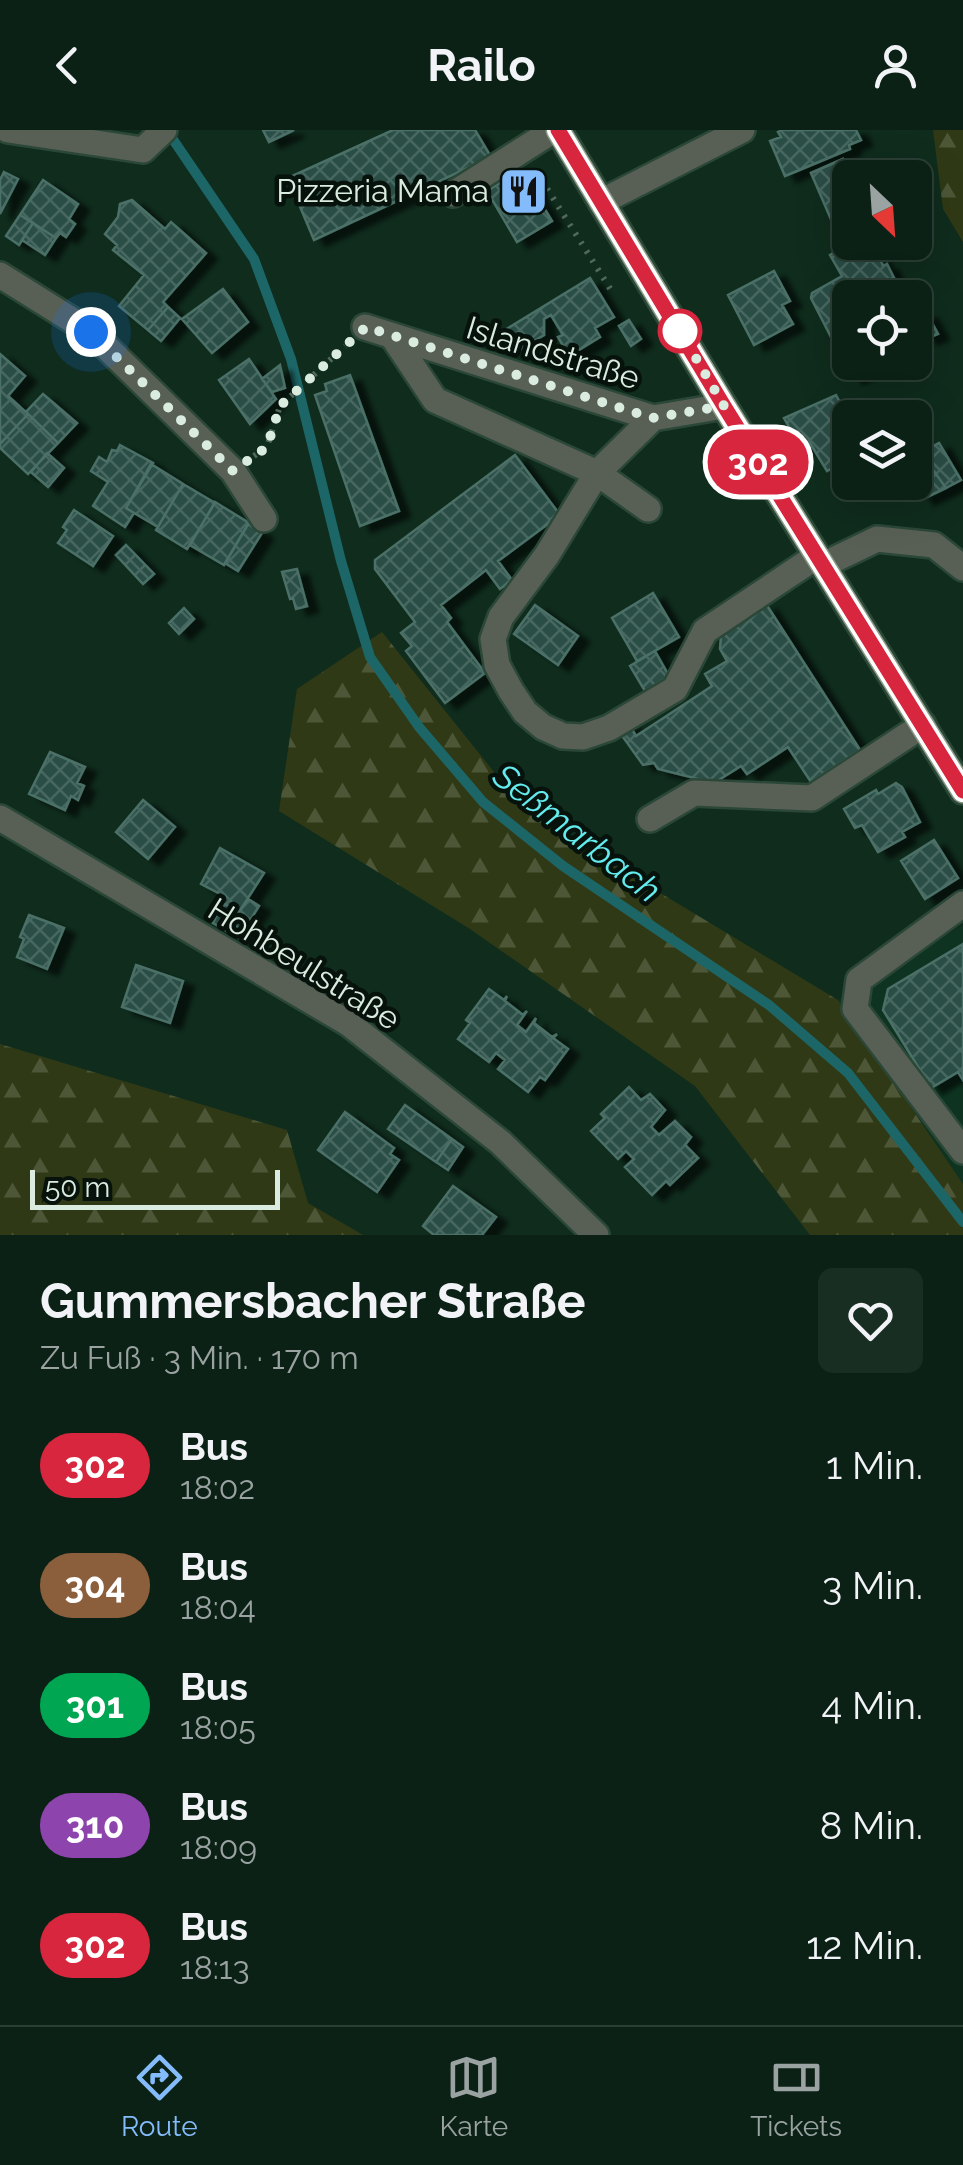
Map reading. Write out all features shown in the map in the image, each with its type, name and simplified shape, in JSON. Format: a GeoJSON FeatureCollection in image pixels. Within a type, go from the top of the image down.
{"type":"FeatureCollection","features":[{"type":"Feature","properties":{"kind":"main road"},"geometry":{"type":"LineString","coordinates":[[556,130],[963,790]]}},
{"type":"Feature","properties":{"kind":"street"},"geometry":{"type":"LineString","coordinates":[[8,130],[144,150],[164,130]]}},
{"type":"Feature","properties":{"kind":"street"},"geometry":{"type":"LineString","coordinates":[[453,194],[556,130]]}},
{"type":"Feature","properties":{"kind":"street"},"geometry":{"type":"LineString","coordinates":[[601,202],[742,130]]}},
{"type":"Feature","properties":{"kind":"street"},"geometry":{"type":"LineString","coordinates":[[0,274],[91,332],[233,471],[264,519]]}},
{"type":"Feature","properties":{"kind":"street","name":"Islandstraße"},"geometry":{"type":"LineString","coordinates":[[366,327],[652,418],[724,406]]}},
{"type":"Feature","properties":{"kind":"street"},"geometry":{"type":"LineString","coordinates":[[393,337],[435,400],[597,473],[648,509]]}},
{"type":"Feature","properties":{"kind":"street"},"geometry":{"type":"LineString","coordinates":[[652,418],[597,473],[547,554],[501,617],[493,639],[497,665],[525,712],[542,727],[564,736],[583,737],[609,728],[675,690],[705,631],[820,560],[877,539],[934,545],[963,568]]}},
{"type":"Feature","properties":{"kind":"street"},"geometry":{"type":"LineString","coordinates":[[650,819],[694,793],[812,798],[922,725]]}},
{"type":"Feature","properties":{"kind":"street","name":"Hohbeulstraße"},"geometry":{"type":"LineString","coordinates":[[0,818],[348,1023],[500,1142],[596,1235]]}},
{"type":"Feature","properties":{"kind":"street"},"geometry":{"type":"LineString","coordinates":[[963,904],[858,980],[855,1009],[963,1152]]}},
{"type":"Feature","properties":{"kind":"path"},"geometry":{"type":"LineString","coordinates":[[540,167],[536,170],[611,290]]}},
{"type":"Feature","properties":{"kind":"path"},"geometry":{"type":"LineString","coordinates":[[233,471],[267,447],[280,406],[366,327]]}},
{"type":"Feature","properties":{"kind":"shaded area"},"geometry":{"type":"Polygon","coordinates":[[[963,925],[963,1184],[838,1000],[963,925]]]}},
{"type":"Feature","properties":{"kind":"green space"},"geometry":{"type":"Polygon","coordinates":[[[933,130],[963,130],[963,242],[943,209],[933,130]]]}},
{"type":"Feature","properties":{"kind":"green space"},"geometry":{"type":"Polygon","coordinates":[[[382,632],[526,812],[838,1000],[963,1184],[963,1235],[810,1235],[695,1086],[470,929],[279,811],[297,689],[382,632]]]}},
{"type":"Feature","properties":{"kind":"green space"},"geometry":{"type":"Polygon","coordinates":[[[0,1044],[287,1130],[308,1203],[363,1235],[0,1235],[0,1044]]]}},
{"type":"Feature","properties":{"kind":"building"},"geometry":{"type":"Polygon","coordinates":[[[263,130],[294,130],[269,142],[263,130]]]}},
{"type":"Feature","properties":{"kind":"building"},"geometry":{"type":"Polygon","coordinates":[[[393,130],[475,130],[491,157],[314,240],[288,178],[393,130]]]}},
{"type":"Feature","properties":{"kind":"building"},"geometry":{"type":"Polygon","coordinates":[[[856,130],[861,140],[849,145],[850,149],[785,176],[770,141],[781,137],[778,132],[856,130]]]}},
{"type":"Feature","properties":{"kind":"building"},"geometry":{"type":"Polygon","coordinates":[[[832,164],[832,222],[811,173],[832,164]]]}},
{"type":"Feature","properties":{"kind":"building"},"geometry":{"type":"Polygon","coordinates":[[[521,170],[552,221],[517,242],[487,191],[521,170]]]}},
{"type":"Feature","properties":{"kind":"building"},"geometry":{"type":"Polygon","coordinates":[[[4,172],[18,179],[0,214],[0,180],[4,172]]]}},
{"type":"Feature","properties":{"kind":"building"},"geometry":{"type":"Polygon","coordinates":[[[43,180],[78,204],[69,219],[75,224],[66,237],[60,233],[56,238],[20,215],[43,180]]]}},
{"type":"Feature","properties":{"kind":"building"},"geometry":{"type":"Polygon","coordinates":[[[132,200],[165,229],[171,222],[206,253],[163,302],[168,307],[148,330],[119,306],[144,275],[113,250],[117,245],[105,234],[118,217],[120,204],[132,200]]]}},
{"type":"Feature","properties":{"kind":"building"},"geometry":{"type":"Polygon","coordinates":[[[20,215],[33,223],[19,245],[6,236],[20,215]]]}},
{"type":"Feature","properties":{"kind":"building"},"geometry":{"type":"Polygon","coordinates":[[[33,223],[56,238],[45,255],[22,240],[33,223]]]}},
{"type":"Feature","properties":{"kind":"building"},"geometry":{"type":"Polygon","coordinates":[[[833,260],[881,260],[895,280],[835,280],[842,276],[833,260]]]}},
{"type":"Feature","properties":{"kind":"building"},"geometry":{"type":"Polygon","coordinates":[[[774,271],[790,301],[782,305],[793,324],[754,345],[728,295],[774,271]]]}},
{"type":"Feature","properties":{"kind":"building"},"geometry":{"type":"Polygon","coordinates":[[[590,278],[614,317],[595,328],[600,337],[569,356],[551,315],[544,319],[544,335],[521,349],[515,339],[512,341],[505,330],[590,278]]]}},
{"type":"Feature","properties":{"kind":"building"},"geometry":{"type":"Polygon","coordinates":[[[832,282],[832,339],[811,298],[812,293],[832,282]]]}},
{"type":"Feature","properties":{"kind":"building"},"geometry":{"type":"Polygon","coordinates":[[[223,289],[248,322],[212,353],[182,319],[223,289]]]}},
{"type":"Feature","properties":{"kind":"building"},"geometry":{"type":"Polygon","coordinates":[[[168,307],[180,318],[161,341],[148,330],[168,307]]]}},
{"type":"Feature","properties":{"kind":"building"},"geometry":{"type":"Polygon","coordinates":[[[629,320],[641,339],[631,346],[619,326],[629,320]]]}},
{"type":"Feature","properties":{"kind":"building"},"geometry":{"type":"Polygon","coordinates":[[[0,354],[25,376],[8,396],[28,414],[0,444],[0,354]]]}},
{"type":"Feature","properties":{"kind":"building"},"geometry":{"type":"Polygon","coordinates":[[[249,359],[276,399],[250,424],[219,380],[249,359]]]}},
{"type":"Feature","properties":{"kind":"building"},"geometry":{"type":"Polygon","coordinates":[[[280,365],[285,388],[272,392],[262,379],[280,365]]]}},
{"type":"Feature","properties":{"kind":"building"},"geometry":{"type":"Polygon","coordinates":[[[350,375],[399,511],[360,526],[315,395],[327,391],[325,384],[350,375]]]}},
{"type":"Feature","properties":{"kind":"building"},"geometry":{"type":"Polygon","coordinates":[[[43,394],[77,423],[58,443],[26,412],[43,394]]]}},
{"type":"Feature","properties":{"kind":"building"},"geometry":{"type":"Polygon","coordinates":[[[836,395],[839,400],[832,400],[832,468],[827,471],[810,443],[801,448],[784,418],[836,395]]]}},
{"type":"Feature","properties":{"kind":"building"},"geometry":{"type":"Polygon","coordinates":[[[28,414],[58,443],[28,474],[0,444],[28,414]]]}},
{"type":"Feature","properties":{"kind":"building"},"geometry":{"type":"Polygon","coordinates":[[[939,443],[961,480],[946,488],[932,468],[932,447],[939,443]]]}},
{"type":"Feature","properties":{"kind":"building"},"geometry":{"type":"Polygon","coordinates":[[[120,445],[153,463],[126,508],[134,513],[125,527],[93,506],[108,482],[91,471],[99,457],[107,462],[112,450],[117,451],[120,445]]]}},
{"type":"Feature","properties":{"kind":"building"},"geometry":{"type":"Polygon","coordinates":[[[47,453],[64,468],[48,487],[31,472],[47,453]]]}},
{"type":"Feature","properties":{"kind":"building"},"geometry":{"type":"Polygon","coordinates":[[[515,455],[560,515],[498,561],[512,580],[500,589],[486,570],[441,605],[451,618],[447,622],[485,673],[445,703],[406,651],[412,646],[401,633],[415,622],[375,569],[375,560],[515,455]]]}},
{"type":"Feature","properties":{"kind":"building"},"geometry":{"type":"Polygon","coordinates":[[[151,464],[183,484],[158,527],[126,508],[151,464]]]}},
{"type":"Feature","properties":{"kind":"building"},"geometry":{"type":"Polygon","coordinates":[[[932,468],[946,488],[932,495],[932,468]]]}},
{"type":"Feature","properties":{"kind":"building"},"geometry":{"type":"Polygon","coordinates":[[[183,484],[215,503],[187,549],[156,530],[183,484]]]}},
{"type":"Feature","properties":{"kind":"building"},"geometry":{"type":"Polygon","coordinates":[[[215,502],[249,523],[224,565],[190,545],[215,502]]]}},
{"type":"Feature","properties":{"kind":"building"},"geometry":{"type":"Polygon","coordinates":[[[74,510],[113,536],[93,566],[58,543],[74,510]]]}},
{"type":"Feature","properties":{"kind":"building"},"geometry":{"type":"Polygon","coordinates":[[[248,524],[262,533],[238,571],[225,563],[248,524]]]}},
{"type":"Feature","properties":{"kind":"building"},"geometry":{"type":"Polygon","coordinates":[[[126,545],[154,574],[143,584],[116,555],[126,545]]]}},
{"type":"Feature","properties":{"kind":"building"},"geometry":{"type":"Polygon","coordinates":[[[297,569],[307,606],[296,609],[282,572],[297,569]]]}},
{"type":"Feature","properties":{"kind":"building"},"geometry":{"type":"Polygon","coordinates":[[[653,593],[679,637],[637,661],[612,618],[653,593]]]}},
{"type":"Feature","properties":{"kind":"building"},"geometry":{"type":"Polygon","coordinates":[[[766,604],[860,750],[811,782],[788,747],[747,774],[741,766],[714,783],[658,769],[654,763],[643,765],[618,730],[628,723],[636,736],[712,686],[705,674],[727,661],[720,649],[721,636],[766,604]]]}},
{"type":"Feature","properties":{"kind":"building"},"geometry":{"type":"Polygon","coordinates":[[[535,605],[578,636],[558,665],[514,634],[535,605]]]}},
{"type":"Feature","properties":{"kind":"building"},"geometry":{"type":"Polygon","coordinates":[[[184,608],[194,619],[179,634],[169,623],[184,608]]]}},
{"type":"Feature","properties":{"kind":"building"},"geometry":{"type":"Polygon","coordinates":[[[655,651],[669,676],[645,691],[630,666],[655,651]]]}},
{"type":"Feature","properties":{"kind":"building"},"geometry":{"type":"Polygon","coordinates":[[[50,752],[85,767],[77,783],[84,786],[78,800],[71,796],[65,810],[29,794],[50,752]]]}},
{"type":"Feature","properties":{"kind":"building"},"geometry":{"type":"Polygon","coordinates":[[[896,783],[902,787],[920,822],[902,832],[905,837],[878,852],[862,825],[855,828],[844,809],[896,783]]]}},
{"type":"Feature","properties":{"kind":"building"},"geometry":{"type":"Polygon","coordinates":[[[143,800],[175,827],[148,859],[116,832],[143,800]]]}},
{"type":"Feature","properties":{"kind":"building"},"geometry":{"type":"Polygon","coordinates":[[[934,840],[958,878],[925,899],[901,861],[934,840]]]}},
{"type":"Feature","properties":{"kind":"building"},"geometry":{"type":"Polygon","coordinates":[[[220,848],[264,873],[239,912],[223,903],[226,897],[201,884],[220,848]]]}},
{"type":"Feature","properties":{"kind":"building"},"geometry":{"type":"Polygon","coordinates":[[[248,899],[259,906],[239,938],[213,923],[223,903],[239,912],[248,899]]]}},
{"type":"Feature","properties":{"kind":"building"},"geometry":{"type":"Polygon","coordinates":[[[29,915],[64,928],[47,969],[17,957],[29,915]]]}},
{"type":"Feature","properties":{"kind":"building"},"geometry":{"type":"Polygon","coordinates":[[[963,944],[963,1080],[958,1072],[931,1088],[883,1010],[888,989],[963,944]]]}},
{"type":"Feature","properties":{"kind":"building"},"geometry":{"type":"Polygon","coordinates":[[[136,965],[183,981],[170,1023],[122,1007],[136,965]]]}},
{"type":"Feature","properties":{"kind":"building"},"geometry":{"type":"Polygon","coordinates":[[[489,989],[504,1000],[507,996],[505,1001],[523,1015],[527,1011],[517,1025],[526,1032],[536,1018],[534,1023],[552,1037],[557,1034],[553,1038],[568,1049],[545,1080],[540,1077],[528,1092],[498,1069],[505,1060],[496,1053],[489,1062],[458,1039],[470,1023],[466,1020],[489,989]]]}},
{"type":"Feature","properties":{"kind":"building"},"geometry":{"type":"Polygon","coordinates":[[[629,1087],[641,1100],[650,1094],[665,1110],[651,1127],[659,1135],[675,1121],[691,1137],[685,1145],[698,1158],[670,1185],[666,1181],[652,1195],[625,1167],[634,1159],[626,1151],[618,1159],[591,1131],[605,1118],[601,1114],[629,1087]]]}},
{"type":"Feature","properties":{"kind":"building"},"geometry":{"type":"Polygon","coordinates":[[[405,1105],[452,1139],[436,1162],[388,1129],[405,1105]]]}},
{"type":"Feature","properties":{"kind":"building"},"geometry":{"type":"Polygon","coordinates":[[[345,1112],[394,1148],[390,1154],[399,1160],[377,1192],[318,1150],[345,1112]]]}},
{"type":"Feature","properties":{"kind":"building"},"geometry":{"type":"Polygon","coordinates":[[[452,1139],[463,1147],[448,1170],[436,1162],[452,1139]]]}},
{"type":"Feature","properties":{"kind":"building"},"geometry":{"type":"Polygon","coordinates":[[[453,1186],[496,1217],[482,1235],[434,1235],[423,1226],[453,1186]]]}},
{"type":"Feature","properties":{"kind":"waterway","name":"Seßmarbach"},"geometry":{"type":"LineString","coordinates":[[164,131],[254,259],[291,359],[341,561],[370,657],[419,727],[483,802],[563,866],[769,1005],[848,1073],[963,1222]]}},
{"type":"Feature","properties":{"kind":"bus line","name":"302"},"geometry":{"type":"LineString","coordinates":[[558,130],[963,791]]}},
{"type":"Feature","properties":{"kind":"place","name":"Pizzeria Mama"},"geometry":{"type":"Point","coordinates":[524,191]}},
{"type":"Feature","properties":{"kind":"route"},"geometry":{"type":"LineString","coordinates":[[91,332],[233,471],[267,447],[280,406],[366,327],[652,418],[724,406],[680,331]]}}]}
